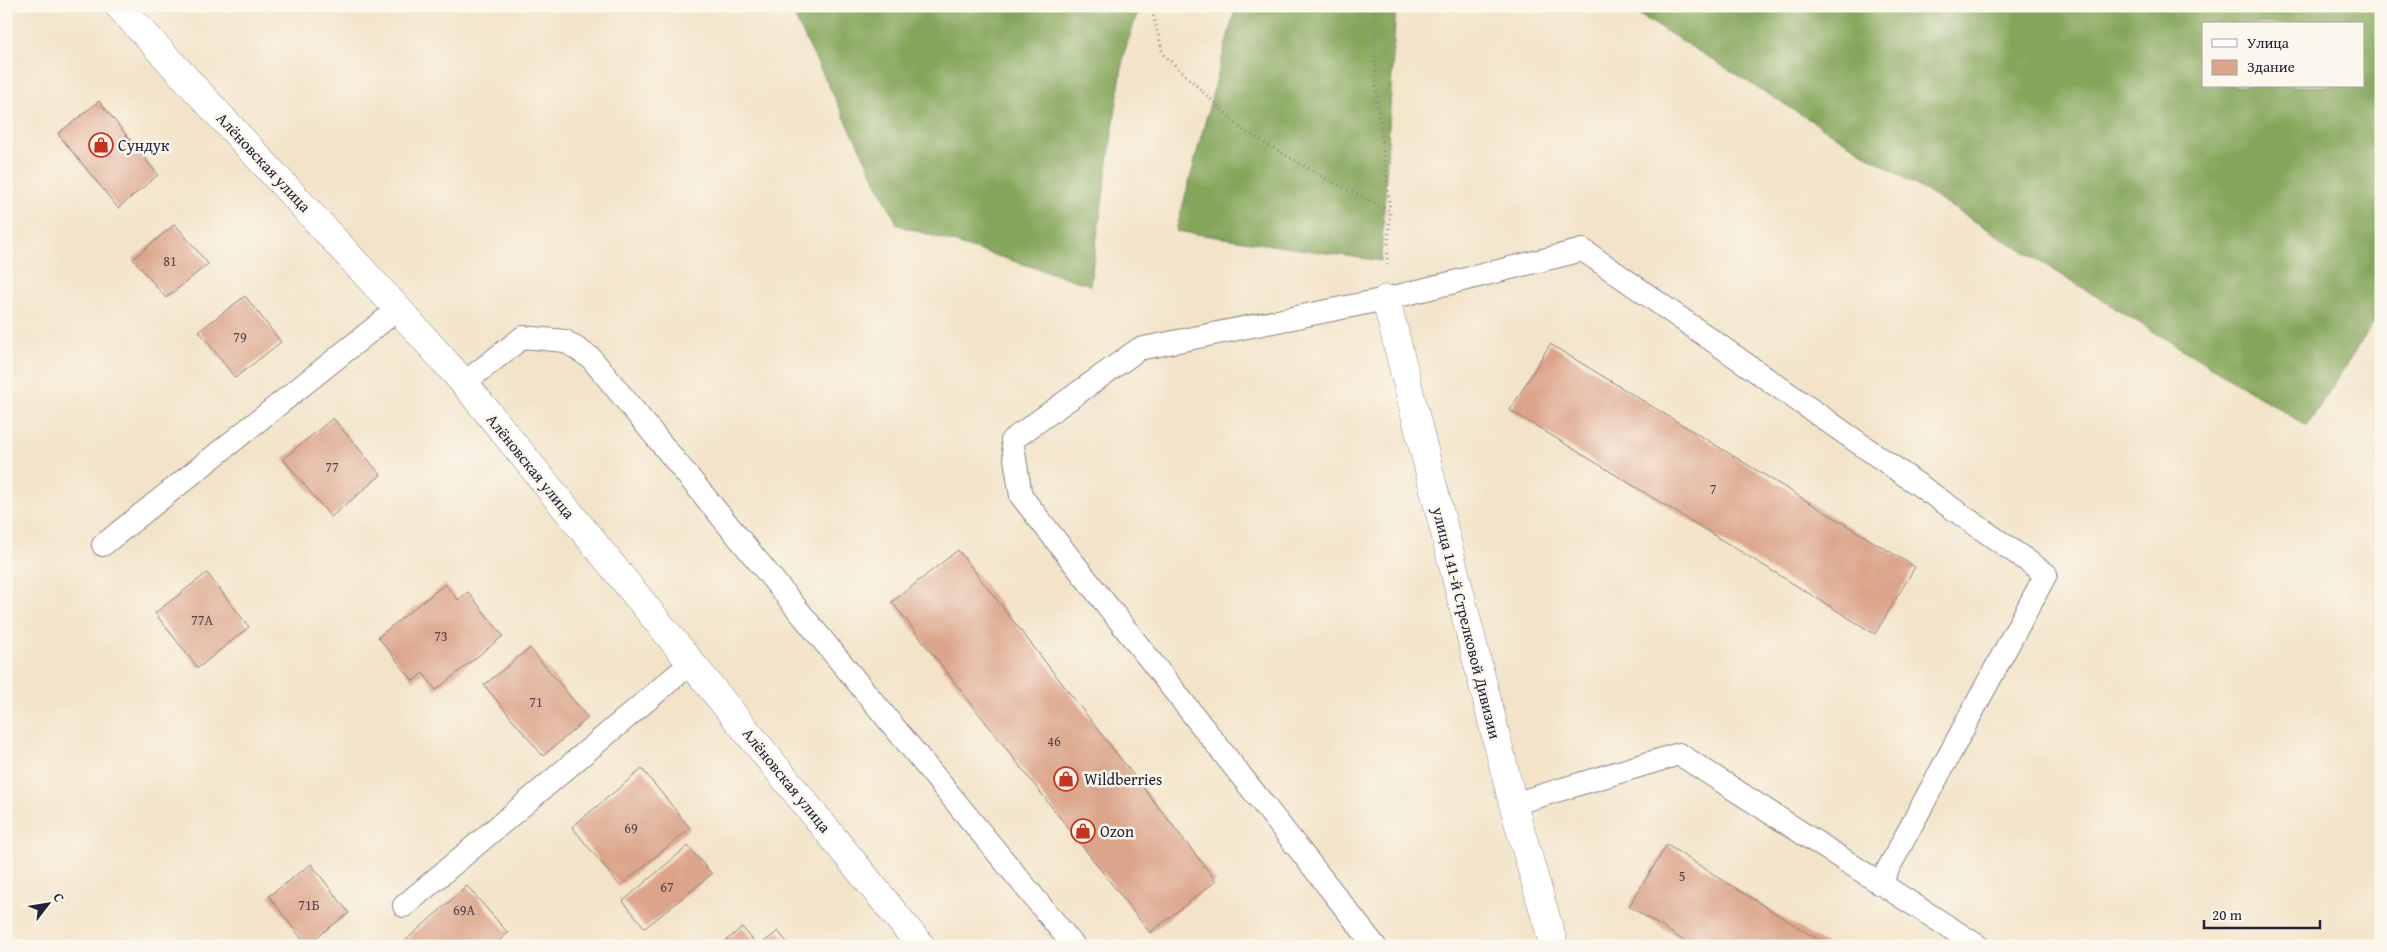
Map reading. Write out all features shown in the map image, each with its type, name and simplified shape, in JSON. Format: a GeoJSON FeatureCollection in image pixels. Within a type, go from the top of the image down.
{"type":"FeatureCollection","features":[{"type":"Feature","properties":{"kind":"street","name":"Алёновская улица"},"geometry":{"type":"LineString","coordinates":[[119,6],[464,383],[921,946]]}},
{"type":"Feature","properties":{"kind":"street","name":"улица 141-й Стрелковой Дивизии"},"geometry":{"type":"LineString","coordinates":[[1386,299],[1513,804],[1554,946]]}},
{"type":"Feature","properties":{"kind":"lane"},"geometry":{"type":"LineString","coordinates":[[1374,946],[1021,496],[1012,440],[1139,349],[1386,299],[1583,250],[2046,574],[1880,884]]}},
{"type":"Feature","properties":{"kind":"lane"},"geometry":{"type":"LineString","coordinates":[[103,545],[398,309]]}},
{"type":"Feature","properties":{"kind":"lane"},"geometry":{"type":"LineString","coordinates":[[464,383],[523,338],[565,341],[591,358],[1074,946]]}},
{"type":"Feature","properties":{"kind":"lane"},"geometry":{"type":"LineString","coordinates":[[404,906],[692,662]]}},
{"type":"Feature","properties":{"kind":"lane"},"geometry":{"type":"LineString","coordinates":[[1513,804],[1679,754],[1978,946]]}},
{"type":"Feature","properties":{"kind":"path"},"geometry":{"type":"LineString","coordinates":[[1152,6],[1164,54],[1244,131],[1325,178],[1390,211]]}},
{"type":"Feature","properties":{"kind":"path"},"geometry":{"type":"LineString","coordinates":[[1374,6],[1376,90],[1390,211],[1386,299]]}},
{"type":"Feature","properties":{"kind":"green space"},"geometry":{"type":"Polygon","coordinates":[[[789,6],[1140,6],[1124,53],[1090,285],[898,225],[789,6]]]}},
{"type":"Feature","properties":{"kind":"green space"},"geometry":{"type":"Polygon","coordinates":[[[1236,6],[1396,6],[1381,261],[1176,231],[1236,6]]]}},
{"type":"Feature","properties":{"kind":"green space"},"geometry":{"type":"Polygon","coordinates":[[[1625,6],[2381,6],[2381,311],[2307,426],[1625,6]]]}},
{"type":"Feature","properties":{"kind":"building"},"geometry":{"type":"Polygon","coordinates":[[[99,101],[158,175],[118,208],[58,134],[99,101]]]}},
{"type":"Feature","properties":{"kind":"building"},"geometry":{"type":"Polygon","coordinates":[[[175,224],[208,264],[166,298],[133,259],[175,224]]]}},
{"type":"Feature","properties":{"kind":"building"},"geometry":{"type":"Polygon","coordinates":[[[245,296],[281,342],[235,378],[199,331],[245,296]]]}},
{"type":"Feature","properties":{"kind":"building"},"geometry":{"type":"Polygon","coordinates":[[[1550,344],[1915,567],[1875,634],[1510,410],[1550,344]]]}},
{"type":"Feature","properties":{"kind":"building"},"geometry":{"type":"Polygon","coordinates":[[[333,418],[381,475],[331,517],[283,459],[333,418]]]}},
{"type":"Feature","properties":{"kind":"building"},"geometry":{"type":"Polygon","coordinates":[[[958,550],[1216,881],[1150,933],[892,602],[958,550]]]}},
{"type":"Feature","properties":{"kind":"building"},"geometry":{"type":"Polygon","coordinates":[[[207,573],[249,627],[198,668],[155,613],[207,573]]]}},
{"type":"Feature","properties":{"kind":"building"},"geometry":{"type":"Polygon","coordinates":[[[445,584],[458,600],[468,592],[503,636],[436,690],[423,673],[413,681],[378,637],[445,584]]]}},
{"type":"Feature","properties":{"kind":"building"},"geometry":{"type":"Polygon","coordinates":[[[530,648],[588,718],[543,756],[484,685],[530,648]]]}},
{"type":"Feature","properties":{"kind":"building"},"geometry":{"type":"Polygon","coordinates":[[[642,769],[690,828],[620,886],[572,827],[642,769]]]}},
{"type":"Feature","properties":{"kind":"building"},"geometry":{"type":"Polygon","coordinates":[[[1667,845],[1828,946],[1692,946],[1629,906],[1667,845]]]}},
{"type":"Feature","properties":{"kind":"building"},"geometry":{"type":"Polygon","coordinates":[[[688,846],[712,874],[645,928],[623,901],[688,846]]]}},
{"type":"Feature","properties":{"kind":"building"},"geometry":{"type":"Polygon","coordinates":[[[311,864],[349,913],[306,945],[269,896],[311,864]]]}},
{"type":"Feature","properties":{"kind":"building"},"geometry":{"type":"Polygon","coordinates":[[[467,886],[508,933],[493,946],[409,946],[405,941],[467,886]]]}},
{"type":"Feature","properties":{"kind":"building"},"geometry":{"type":"Polygon","coordinates":[[[742,927],[758,946],[720,946],[742,927]]]}},
{"type":"Feature","properties":{"kind":"building"},"geometry":{"type":"Polygon","coordinates":[[[778,931],[790,946],[759,946],[778,931]]]}},
{"type":"Feature","properties":{"kind":"place","name":"Сундук"},"geometry":{"type":"Point","coordinates":[101,145]}},
{"type":"Feature","properties":{"kind":"place","name":"Wildberries"},"geometry":{"type":"Point","coordinates":[1066,779]}},
{"type":"Feature","properties":{"kind":"place","name":"Ozon"},"geometry":{"type":"Point","coordinates":[1083,831]}}]}
